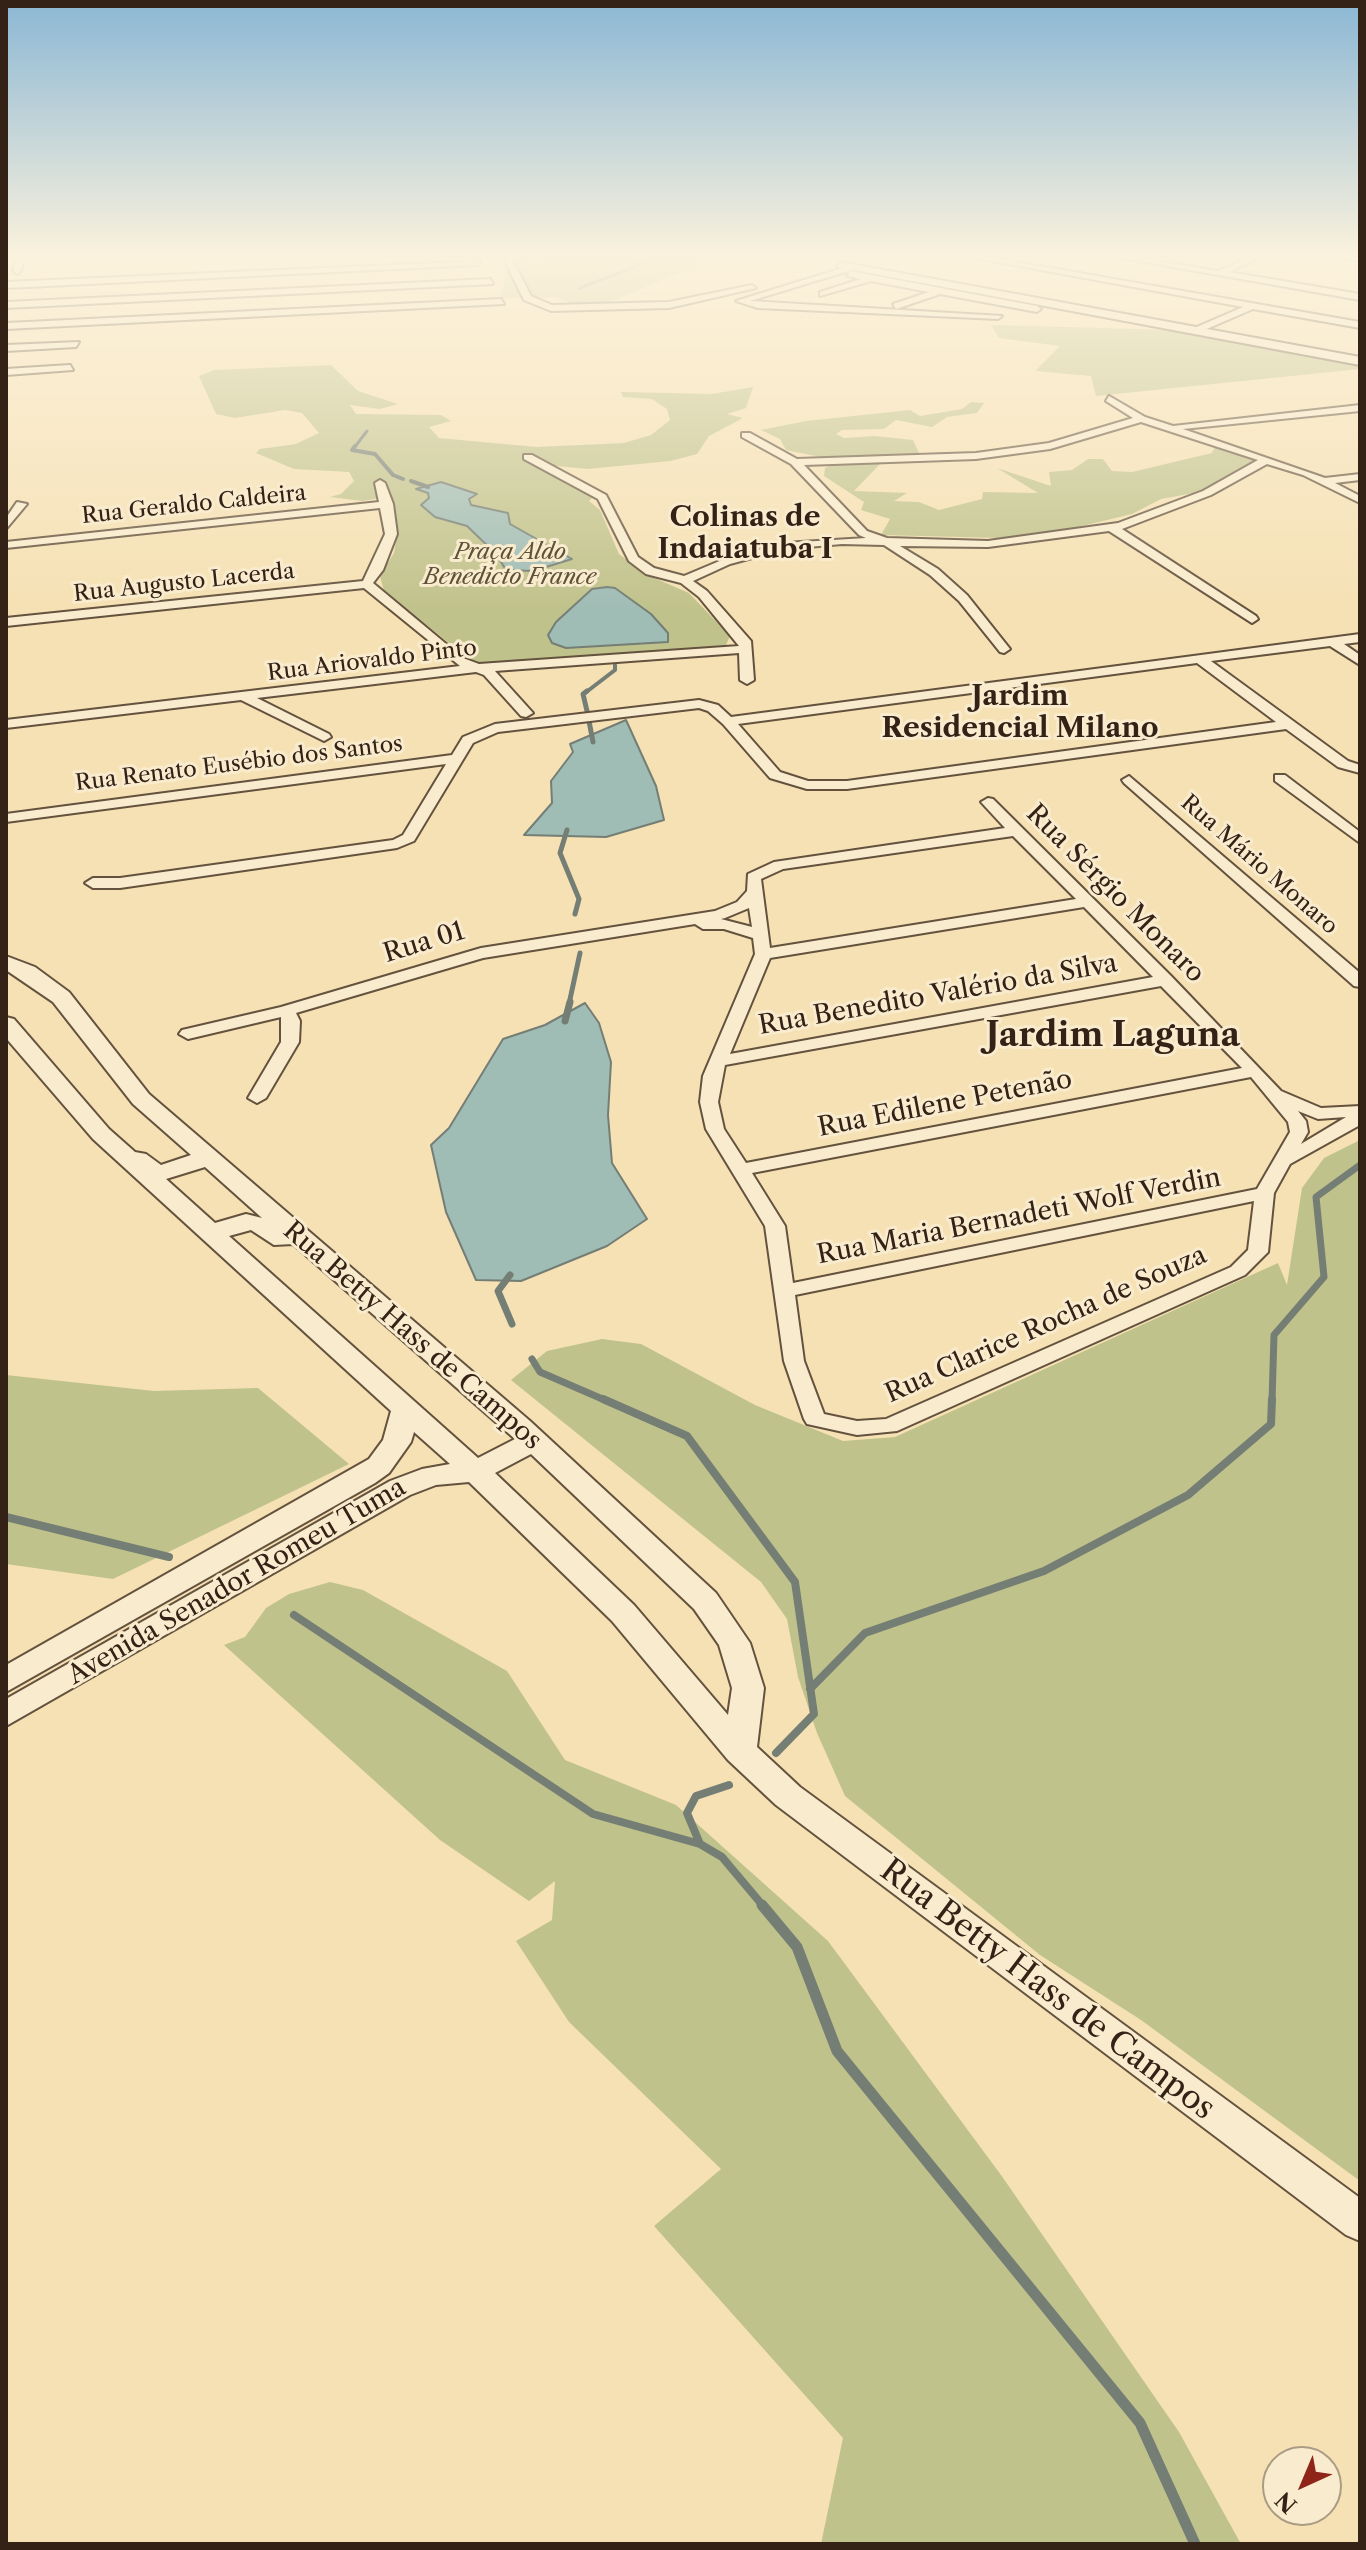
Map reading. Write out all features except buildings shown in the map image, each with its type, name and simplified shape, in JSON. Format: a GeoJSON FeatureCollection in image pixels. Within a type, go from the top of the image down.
{"type":"FeatureCollection","features":[{"type":"Feature","properties":{"kind":"street"},"geometry":{"type":"LineString","coordinates":[[1109,399],[1141,419],[1326,481],[1360,500]]}},
{"type":"Feature","properties":{"kind":"street"},"geometry":{"type":"LineString","coordinates":[[1173,428],[1360,408]]}},
{"type":"Feature","properties":{"kind":"street"},"geometry":{"type":"LineString","coordinates":[[795,462],[976,456],[1050,446],[1141,419]]}},
{"type":"Feature","properties":{"kind":"street"},"geometry":{"type":"LineString","coordinates":[[746,435],[795,462],[863,533],[888,543],[934,572],[963,598],[1004,649]]}},
{"type":"Feature","properties":{"kind":"street"},"geometry":{"type":"LineString","coordinates":[[528,457],[602,497],[633,559],[650,571],[685,580],[724,615],[745,641],[749,669],[747,680]]}},
{"type":"Feature","properties":{"kind":"street"},"geometry":{"type":"LineString","coordinates":[[685,580],[726,562],[784,546],[842,541],[988,544],[1111,527],[1207,493],[1266,460]]}},
{"type":"Feature","properties":{"kind":"street"},"geometry":{"type":"LineString","coordinates":[[1326,481],[1360,477]]}},
{"type":"Feature","properties":{"kind":"street"},"geometry":{"type":"LineString","coordinates":[[380,483],[387,504],[391,534],[377,570],[367,584],[458,661],[489,672],[526,713]]}},
{"type":"Feature","properties":{"kind":"street"},"geometry":{"type":"LineString","coordinates":[[6,526],[21,504]]}},
{"type":"Feature","properties":{"kind":"street","name":"Rua Geraldo Caldeira"},"geometry":{"type":"LineString","coordinates":[[6,545],[387,504]]}},
{"type":"Feature","properties":{"kind":"street"},"geometry":{"type":"LineString","coordinates":[[1111,527],[1252,619]]}},
{"type":"Feature","properties":{"kind":"street","name":"Rua Augusto Lacerda"},"geometry":{"type":"LineString","coordinates":[[6,622],[367,584]]}},
{"type":"Feature","properties":{"kind":"street"},"geometry":{"type":"LineString","coordinates":[[728,721],[1360,638]]}},
{"type":"Feature","properties":{"kind":"street"},"geometry":{"type":"LineString","coordinates":[[1331,641],[1360,661]]}},
{"type":"Feature","properties":{"kind":"street","name":"Rua Ariovaldo Pinto"},"geometry":{"type":"LineString","coordinates":[[6,724],[476,668],[744,649]]}},
{"type":"Feature","properties":{"kind":"street"},"geometry":{"type":"LineString","coordinates":[[1199,659],[1343,764],[1360,769]]}},
{"type":"Feature","properties":{"kind":"street"},"geometry":{"type":"LineString","coordinates":[[243,696],[324,737]]}},
{"type":"Feature","properties":{"kind":"street"},"geometry":{"type":"LineString","coordinates":[[93,883],[120,883],[397,844],[409,838],[453,759],[474,734],[674,704],[707,705],[728,721],[775,775],[807,785],[847,785],[1289,724]]}},
{"type":"Feature","properties":{"kind":"street","name":"Rua Renato Eusébio dos Santos"},"geometry":{"type":"LineString","coordinates":[[6,815],[453,759]]}},
{"type":"Feature","properties":{"kind":"street"},"geometry":{"type":"LineString","coordinates":[[1280,778],[1360,839]]}},
{"type":"Feature","properties":{"kind":"street","name":"Rua Mário Monaro"},"geometry":{"type":"LineString","coordinates":[[1129,780],[1360,982]]}},
{"type":"Feature","properties":{"kind":"street","name":"Rua Sérgio Monaro"},"geometry":{"type":"LineString","coordinates":[[988,802],[1273,1089]]}},
{"type":"Feature","properties":{"kind":"street","name":"Rua Clarice Rocha de Souza"},"geometry":{"type":"LineString","coordinates":[[1014,831],[779,865],[758,872],[752,879],[762,944],[712,1076],[709,1102],[715,1129],[775,1226],[794,1361],[815,1419],[857,1428],[889,1426],[1238,1271],[1258,1252],[1264,1193],[1299,1132],[1297,1121],[1273,1089]]}},
{"type":"Feature","properties":{"kind":"street","name":"Rua 01"},"geometry":{"type":"LineString","coordinates":[[679,924],[732,910],[755,891]]}},
{"type":"Feature","properties":{"kind":"street"},"geometry":{"type":"LineString","coordinates":[[762,944],[1087,902]]}},
{"type":"Feature","properties":{"kind":"street","name":"Rua 01"},"geometry":{"type":"LineString","coordinates":[[188,1034],[286,1011],[481,953],[590,934],[679,924],[725,924],[762,944]]}},
{"type":"Feature","properties":{"kind":"street","name":"Rua Betty Hass de Campos"},"geometry":{"type":"LineString","coordinates":[[6,962],[27,972],[61,997],[141,1099],[352,1286],[534,1441],[705,1601],[734,1643],[748,1688],[740,1751]]}},
{"type":"Feature","properties":{"kind":"street","name":"Rua Benedito Valério da Silva"},"geometry":{"type":"LineString","coordinates":[[720,1061],[1165,980]]}},
{"type":"Feature","properties":{"kind":"street"},"geometry":{"type":"LineString","coordinates":[[257,1098],[290,1042],[291,1021],[286,1011]]}},
{"type":"Feature","properties":{"kind":"street","name":"Rua Betty Hass de Campos"},"geometry":{"type":"LineString","coordinates":[[6,1024],[101,1134],[208,1234],[476,1471],[623,1613],[740,1751],[788,1796],[1360,2222]]}},
{"type":"Feature","properties":{"kind":"street","name":"Rua Edilene Petenão"},"geometry":{"type":"LineString","coordinates":[[740,1170],[1255,1071]]}},
{"type":"Feature","properties":{"kind":"street"},"geometry":{"type":"LineString","coordinates":[[1273,1089],[1302,1108],[1318,1114],[1360,1111]]}},
{"type":"Feature","properties":{"kind":"street","name":"Rua Clarice Rocha de Souza"},"geometry":{"type":"LineString","coordinates":[[1280,1166],[1304,1148],[1360,1117]]}},
{"type":"Feature","properties":{"kind":"street"},"geometry":{"type":"LineString","coordinates":[[101,1134],[156,1172],[175,1170],[208,1158]]}},
{"type":"Feature","properties":{"kind":"street","name":"Rua Maria Bernadeti Wolf Verdin"},"geometry":{"type":"LineString","coordinates":[[784,1291],[1264,1193]]}},
{"type":"Feature","properties":{"kind":"street"},"geometry":{"type":"LineString","coordinates":[[208,1234],[232,1224],[258,1224],[352,1286]]}},
{"type":"Feature","properties":{"kind":"street","name":"Avenida Senador Romeu Tuma"},"geometry":{"type":"LineString","coordinates":[[6,1680],[365,1476],[379,1466],[397,1442],[406,1409]]}},
{"type":"Feature","properties":{"kind":"street"},"geometry":{"type":"LineString","coordinates":[[476,1471],[534,1441]]}},
{"type":"Feature","properties":{"kind":"street","name":"Avenida Senador Romeu Tuma"},"geometry":{"type":"LineString","coordinates":[[6,1714],[400,1488],[432,1476],[476,1471]]}},
{"type":"Feature","properties":{"kind":"green space","name":"Praça Aldo Benedicto France"},"geometry":{"type":"Polygon","coordinates":[[[340,374],[358,391],[398,404],[380,409],[350,405],[356,414],[441,415],[451,421],[429,427],[439,438],[537,447],[624,443],[651,435],[670,420],[667,409],[652,399],[623,397],[621,392],[712,394],[753,387],[746,408],[727,414],[743,418],[709,436],[697,454],[671,461],[587,469],[538,464],[570,476],[566,484],[593,497],[589,501],[600,510],[619,554],[645,574],[689,593],[730,636],[725,647],[484,666],[464,655],[384,591],[380,576],[394,553],[398,528],[394,504],[386,497],[362,501],[330,497],[341,494],[354,481],[349,472],[294,469],[256,453],[260,449],[296,444],[319,433],[302,413],[285,410],[235,418],[216,414],[199,376],[340,374]]]}},
{"type":"Feature","properties":{"kind":"green space"},"geometry":{"type":"Polygon","coordinates":[[[1069,374],[1311,374],[1096,396],[1091,376],[1069,374]]]}},
{"type":"Feature","properties":{"kind":"green space"},"geometry":{"type":"Polygon","coordinates":[[[971,402],[984,403],[977,413],[947,417],[932,427],[896,420],[884,429],[842,430],[836,434],[844,438],[875,436],[913,440],[919,453],[881,463],[854,491],[907,493],[894,501],[919,502],[939,510],[982,499],[983,492],[1038,493],[997,468],[1051,486],[1049,472],[1072,470],[1088,459],[1103,459],[1112,471],[1132,472],[1212,453],[1215,446],[1243,449],[1258,459],[1200,492],[1161,499],[1132,514],[1070,529],[1000,538],[881,535],[890,519],[861,510],[864,502],[824,476],[825,468],[840,461],[786,450],[780,439],[761,430],[806,421],[910,410],[920,416],[962,409],[971,402]]]}},
{"type":"Feature","properties":{"kind":"green space"},"geometry":{"type":"Polygon","coordinates":[[[1360,1140],[1360,2181],[1141,2020],[1040,1955],[845,1796],[817,1733],[798,1677],[787,1619],[761,1582],[511,1380],[547,1351],[602,1339],[641,1344],[755,1405],[843,1441],[895,1437],[1278,1263],[1287,1285],[1302,1188],[1324,1158],[1360,1140]]]}},
{"type":"Feature","properties":{"kind":"green space"},"geometry":{"type":"Polygon","coordinates":[[[6,1375],[154,1391],[258,1388],[349,1464],[113,1579],[6,1564],[6,1375]]]}},
{"type":"Feature","properties":{"kind":"green space"},"geometry":{"type":"Polygon","coordinates":[[[330,1582],[363,1590],[507,1671],[565,1760],[676,1805],[828,1941],[1001,2175],[1179,2432],[1241,2544],[821,2544],[843,2438],[654,2226],[721,2169],[569,2022],[516,1941],[552,1920],[555,1881],[529,1901],[440,1840],[224,1645],[245,1637],[266,1608],[289,1594],[330,1582]]]}},
{"type":"Feature","properties":{"kind":"water"},"geometry":{"type":"Polygon","coordinates":[[[441,482],[477,494],[469,499],[471,505],[508,513],[510,524],[572,559],[533,571],[506,570],[496,554],[467,526],[435,517],[421,505],[429,498],[428,493],[416,489],[441,482]]]}},
{"type":"Feature","properties":{"kind":"water"},"geometry":{"type":"Polygon","coordinates":[[[615,588],[651,614],[668,633],[668,642],[566,648],[552,643],[548,635],[556,622],[592,589],[615,588]]]}},
{"type":"Feature","properties":{"kind":"water"},"geometry":{"type":"Polygon","coordinates":[[[626,720],[656,786],[664,820],[606,837],[524,835],[552,803],[551,781],[573,752],[570,744],[626,720]]]}},
{"type":"Feature","properties":{"kind":"water"},"geometry":{"type":"Polygon","coordinates":[[[585,1003],[599,1023],[611,1062],[608,1115],[612,1163],[647,1219],[607,1246],[521,1281],[476,1280],[446,1212],[431,1145],[449,1128],[503,1039],[545,1025],[585,1003]]]}},
{"type":"Feature","properties":{"kind":"waterway"},"geometry":{"type":"LineString","coordinates":[[354,448],[367,431]]}},
{"type":"Feature","properties":{"kind":"waterway"},"geometry":{"type":"LineString","coordinates":[[355,446],[352,450],[375,454],[393,475],[403,479]]}},
{"type":"Feature","properties":{"kind":"waterway"},"geometry":{"type":"LineString","coordinates":[[411,481],[428,487]]}},
{"type":"Feature","properties":{"kind":"waterway"},"geometry":{"type":"LineString","coordinates":[[585,693],[615,670],[615,665]]}},
{"type":"Feature","properties":{"kind":"waterway"},"geometry":{"type":"LineString","coordinates":[[587,691],[583,694],[587,711]]}},
{"type":"Feature","properties":{"kind":"waterway"},"geometry":{"type":"LineString","coordinates":[[589,721],[593,742]]}},
{"type":"Feature","properties":{"kind":"waterway"},"geometry":{"type":"LineString","coordinates":[[567,830],[560,853],[579,899],[575,914]]}},
{"type":"Feature","properties":{"kind":"waterway"},"geometry":{"type":"LineString","coordinates":[[569,1004],[580,953]]}},
{"type":"Feature","properties":{"kind":"waterway"},"geometry":{"type":"LineString","coordinates":[[565,1021],[570,1002]]}},
{"type":"Feature","properties":{"kind":"waterway"},"geometry":{"type":"LineString","coordinates":[[1272,1401],[1274,1335],[1324,1277],[1316,1197],[1360,1165]]}},
{"type":"Feature","properties":{"kind":"waterway"},"geometry":{"type":"LineString","coordinates":[[510,1275],[498,1291],[512,1324]]}},
{"type":"Feature","properties":{"kind":"waterway"},"geometry":{"type":"LineString","coordinates":[[532,1359],[540,1372],[607,1401]]}},
{"type":"Feature","properties":{"kind":"waterway"},"geometry":{"type":"LineString","coordinates":[[603,1399],[687,1436],[795,1582],[810,1689]]}},
{"type":"Feature","properties":{"kind":"waterway"},"geometry":{"type":"LineString","coordinates":[[810,1689],[865,1633],[1044,1571],[1188,1495],[1271,1424],[1272,1399]]}},
{"type":"Feature","properties":{"kind":"waterway"},"geometry":{"type":"LineString","coordinates":[[6,1517],[169,1557]]}},
{"type":"Feature","properties":{"kind":"waterway"},"geometry":{"type":"LineString","coordinates":[[294,1615],[593,1814],[700,1844]]}},
{"type":"Feature","properties":{"kind":"waterway"},"geometry":{"type":"LineString","coordinates":[[776,1753],[814,1714],[810,1689]]}},
{"type":"Feature","properties":{"kind":"waterway"},"geometry":{"type":"LineString","coordinates":[[700,1844],[687,1813],[696,1796],[729,1785]]}},
{"type":"Feature","properties":{"kind":"waterway"},"geometry":{"type":"LineString","coordinates":[[700,1844],[722,1857],[764,1907]]}},
{"type":"Feature","properties":{"kind":"waterway"},"geometry":{"type":"LineString","coordinates":[[762,1905],[797,1947],[837,2051],[1140,2423],[1195,2544]]}},
{"type":"Feature","properties":{"kind":"district","name":"Colinas de Indaiatuba I"},"geometry":{"type":"Point","coordinates":[745,534]}},
{"type":"Feature","properties":{"kind":"district","name":"Jardim Residencial Milano"},"geometry":{"type":"Point","coordinates":[1020,713]}},
{"type":"Feature","properties":{"kind":"district","name":"Jardim Laguna"},"geometry":{"type":"Point","coordinates":[1113,1036]}}]}
